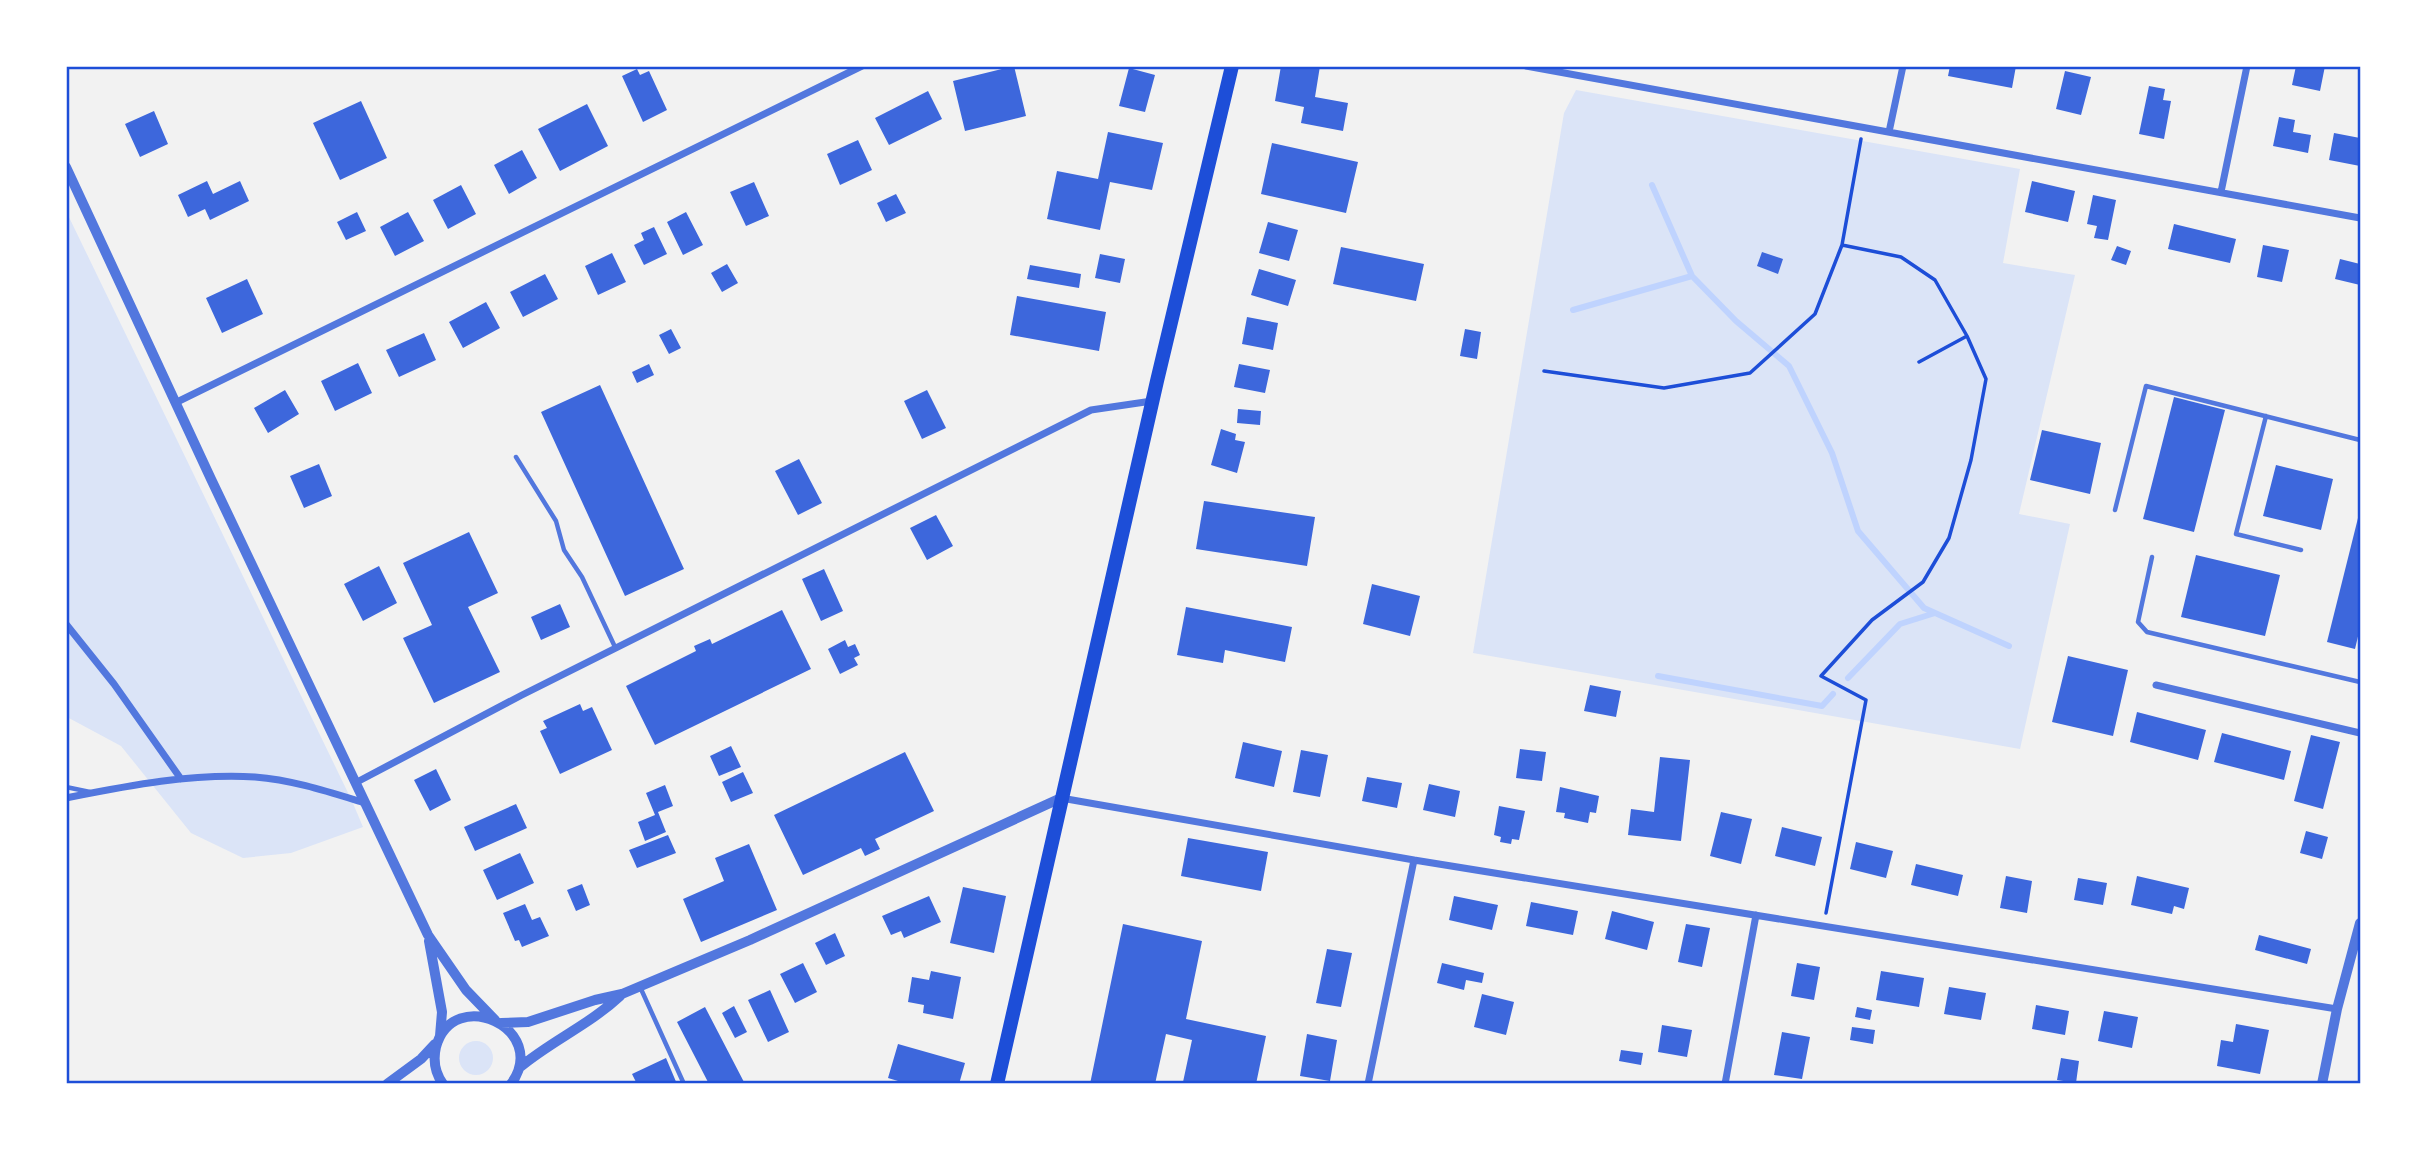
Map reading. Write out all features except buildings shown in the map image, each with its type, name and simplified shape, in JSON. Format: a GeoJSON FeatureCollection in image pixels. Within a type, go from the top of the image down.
{"type":"FeatureCollection","features":[{"type":"Feature","properties":{"kind":"main road"},"geometry":{"type":"LineString","coordinates":[[997,1083],[1152,401],[1232,66]]}},
{"type":"Feature","properties":{"kind":"street"},"geometry":{"type":"LineString","coordinates":[[176,403],[862,66]]}},
{"type":"Feature","properties":{"kind":"street"},"geometry":{"type":"LineString","coordinates":[[1526,66],[2361,218]]}},
{"type":"Feature","properties":{"kind":"street"},"geometry":{"type":"LineString","coordinates":[[1889,132],[1903,66]]}},
{"type":"Feature","properties":{"kind":"street"},"geometry":{"type":"LineString","coordinates":[[2221,192],[2247,66]]}},
{"type":"Feature","properties":{"kind":"street"},"geometry":{"type":"LineString","coordinates":[[66,167],[428,935],[466,990],[510,1032],[517,1043],[519,1068]]}},
{"type":"Feature","properties":{"kind":"street"},"geometry":{"type":"LineString","coordinates":[[356,782],[522,695],[1091,410],[1152,401]]}},
{"type":"Feature","properties":{"kind":"street"},"geometry":{"type":"LineString","coordinates":[[66,624],[114,684],[181,779]]}},
{"type":"Feature","properties":{"kind":"street"},"geometry":{"type":"LineString","coordinates":[[2156,685],[2361,733]]}},
{"type":"Feature","properties":{"kind":"street"},"geometry":{"type":"LineString","coordinates":[[66,798],[181,779],[254,777],[307,785],[366,803]]}},
{"type":"Feature","properties":{"kind":"street"},"geometry":{"type":"LineString","coordinates":[[387,1083],[421,1059],[448,1027],[471,1016],[483,1016],[498,1021],[528,1022],[622,994],[762,935],[1061,797],[1414,860],[2337,1009]]}},
{"type":"Feature","properties":{"kind":"street"},"geometry":{"type":"LineString","coordinates":[[1368,1083],[1414,860]]}},
{"type":"Feature","properties":{"kind":"street"},"geometry":{"type":"LineString","coordinates":[[1725,1083],[1756,915]]}},
{"type":"Feature","properties":{"kind":"street"},"geometry":{"type":"LineString","coordinates":[[2322,1083],[2337,1009],[2361,923]]}},
{"type":"Feature","properties":{"kind":"street"},"geometry":{"type":"LineString","coordinates":[[428,935],[442,1012],[439,1039],[434,1054],[435,1066],[443,1083]]}},
{"type":"Feature","properties":{"kind":"street"},"geometry":{"type":"LineString","coordinates":[[513,1082],[519,1068],[539,1051],[596,1017],[622,994]]}},
{"type":"Feature","properties":{"kind":"lane"},"geometry":{"type":"LineString","coordinates":[[2115,510],[2146,386],[2361,440]]}},
{"type":"Feature","properties":{"kind":"lane"},"geometry":{"type":"LineString","coordinates":[[2266,416],[2236,534],[2301,550]]}},
{"type":"Feature","properties":{"kind":"lane"},"geometry":{"type":"LineString","coordinates":[[516,457],[556,521],[564,550],[582,577],[615,648]]}},
{"type":"Feature","properties":{"kind":"lane"},"geometry":{"type":"LineString","coordinates":[[2152,557],[2138,622],[2147,632],[2361,682]]}},
{"type":"Feature","properties":{"kind":"lane"},"geometry":{"type":"LineString","coordinates":[[66,787],[95,792]]}},
{"type":"Feature","properties":{"kind":"lane"},"geometry":{"type":"LineString","coordinates":[[640,986],[684,1083]]}},
{"type":"Feature","properties":{"kind":"path"},"geometry":{"type":"LineString","coordinates":[[1544,370],[1664,388],[1750,373],[1815,314],[1842,245],[1863,127]]}},
{"type":"Feature","properties":{"kind":"path"},"geometry":{"type":"LineString","coordinates":[[1824,926],[1866,700],[1821,676],[1872,620],[1923,582],[1949,538],[1971,460],[1986,379],[1967,336],[1935,280],[1901,257],[1842,245]]}},
{"type":"Feature","properties":{"kind":"path"},"geometry":{"type":"LineString","coordinates":[[1919,362],[1967,336]]}},
{"type":"Feature","properties":{"kind":"shaded area"},"geometry":{"type":"Polygon","coordinates":[[[1576,90],[2020,169],[2003,263],[2075,275],[2019,514],[2070,524],[2020,749],[1473,653],[1564,113],[1576,90]]]}},
{"type":"Feature","properties":{"kind":"shaded area"},"geometry":{"type":"Polygon","coordinates":[[[66,211],[363,827],[291,853],[243,858],[191,833],[121,746],[67,717],[66,211]]]}},
{"type":"Feature","properties":{"kind":"shaded area"},"geometry":{"type":"Polygon","coordinates":[[[476,1041],[488,1046],[493,1058],[488,1070],[476,1075],[464,1070],[459,1058],[464,1046],[476,1041]]]}},
{"type":"Feature","properties":{"kind":"waterway"},"geometry":{"type":"LineString","coordinates":[[1652,185],[1692,276]]}},
{"type":"Feature","properties":{"kind":"waterway"},"geometry":{"type":"LineString","coordinates":[[1573,310],[1692,276],[1736,321],[1789,366],[1832,453],[1858,531],[1924,608],[2009,646]]}},
{"type":"Feature","properties":{"kind":"waterway"},"geometry":{"type":"LineString","coordinates":[[1848,678],[1900,624],[1935,613]]}},
{"type":"Feature","properties":{"kind":"waterway"},"geometry":{"type":"LineString","coordinates":[[1658,676],[1822,706],[1833,694]]}}]}
